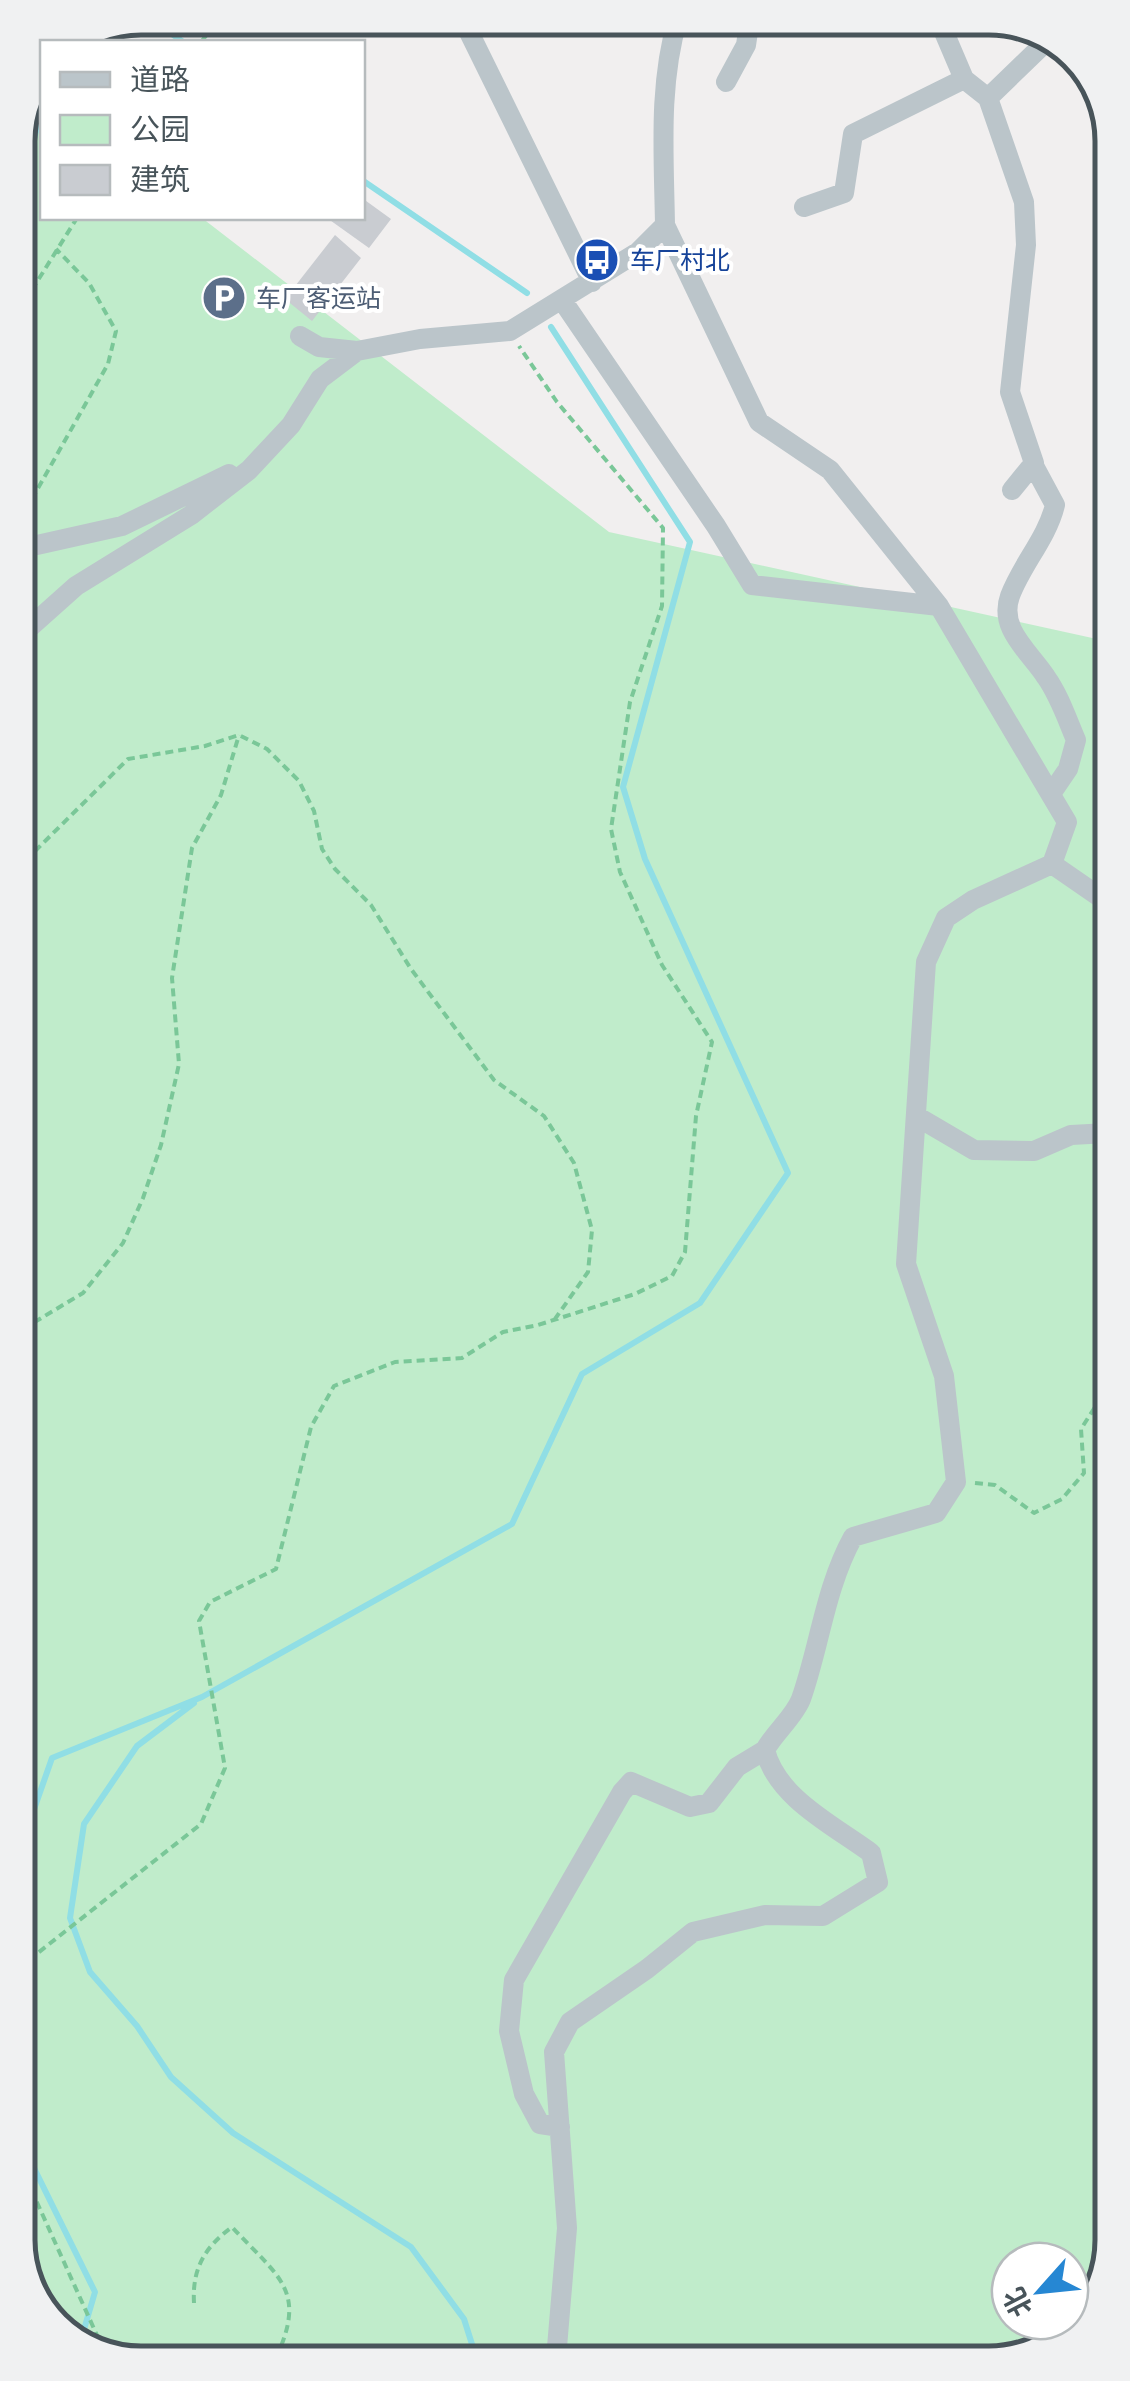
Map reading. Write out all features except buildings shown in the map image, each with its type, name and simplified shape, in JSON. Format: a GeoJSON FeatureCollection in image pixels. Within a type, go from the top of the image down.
{"type":"FeatureCollection","features":[{"type":"Feature","properties":{"kind":"street"},"geometry":{"type":"LineString","coordinates":[[470,35],[592,282]]}},
{"type":"Feature","properties":{"kind":"street"},"geometry":{"type":"LineString","coordinates":[[560,2127],[540,2124],[524,2094],[509,2031],[514,1980],[622,1792],[631,1782],[690,1806],[709,1802],[737,1767],[766,1750],[774,1733],[800,1704],[836,1568],[853,1537],[936,1513],[956,1482],[944,1376],[906,1264],[926,962],[946,918],[974,900],[1052,864],[1067,822],[939,606],[830,470],[758,422],[664,225],[663,126],[667,54],[673,35]]}},
{"type":"Feature","properties":{"kind":"street"},"geometry":{"type":"LineString","coordinates":[[726,82],[747,35]]}},
{"type":"Feature","properties":{"kind":"street"},"geometry":{"type":"LineString","coordinates":[[945,35],[964,79],[988,98],[1024,202],[1026,245],[1010,392],[1033,464],[1055,505],[1008,598],[1010,628],[1046,677],[1076,740],[1068,769],[1051,794]]}},
{"type":"Feature","properties":{"kind":"street"},"geometry":{"type":"LineString","coordinates":[[988,98],[1040,48]]}},
{"type":"Feature","properties":{"kind":"street"},"geometry":{"type":"LineString","coordinates":[[804,207],[844,193],[853,134],[964,79]]}},
{"type":"Feature","properties":{"kind":"street"},"geometry":{"type":"LineString","coordinates":[[300,336],[319,348],[357,351],[510,331],[638,252],[664,225]]}},
{"type":"Feature","properties":{"kind":"street"},"geometry":{"type":"LineString","coordinates":[[562,300],[752,585],[939,606]]}},
{"type":"Feature","properties":{"kind":"street"},"geometry":{"type":"LineString","coordinates":[[35,623],[76,586],[191,515],[250,470],[291,425],[320,379],[357,351]]}},
{"type":"Feature","properties":{"kind":"street"},"geometry":{"type":"LineString","coordinates":[[35,546],[122,526],[262,456]]}},
{"type":"Feature","properties":{"kind":"street"},"geometry":{"type":"LineString","coordinates":[[1012,490],[1033,464]]}},
{"type":"Feature","properties":{"kind":"street"},"geometry":{"type":"LineString","coordinates":[[1052,864],[1095,894]]}},
{"type":"Feature","properties":{"kind":"street"},"geometry":{"type":"LineString","coordinates":[[916,1116],[974,1150],[1034,1152],[1071,1134],[1095,1133]]}},
{"type":"Feature","properties":{"kind":"street"},"geometry":{"type":"LineString","coordinates":[[557,2346],[567,2228],[554,2052],[570,2022],[693,1932],[765,1915],[823,1916],[878,1882],[871,1852],[782,1787],[770,1767],[766,1750]]}},
{"type":"Feature","properties":{"kind":"path"},"geometry":{"type":"LineString","coordinates":[[35,284],[76,220]]}},
{"type":"Feature","properties":{"kind":"path"},"geometry":{"type":"LineString","coordinates":[[35,494],[108,364],[116,331],[89,282],[56,249]]}},
{"type":"Feature","properties":{"kind":"path"},"geometry":{"type":"LineString","coordinates":[[35,1955],[201,1824],[225,1768],[199,1621],[210,1602],[276,1569],[310,1427],[334,1386],[395,1362],[462,1358],[503,1332],[635,1294],[672,1276],[685,1252],[696,1116],[712,1042],[662,965],[620,872],[611,829],[630,702],[662,606],[662,528],[557,402],[510,331]]}},
{"type":"Feature","properties":{"kind":"path"},"geometry":{"type":"LineString","coordinates":[[35,851],[128,760],[205,746],[239,734],[268,749],[299,781],[314,811],[322,849],[335,869],[371,905],[412,969],[494,1080],[544,1116],[574,1163],[592,1230],[588,1272],[554,1320]]}},
{"type":"Feature","properties":{"kind":"path"},"geometry":{"type":"LineString","coordinates":[[35,1322],[83,1292],[123,1243],[143,1198],[161,1145],[179,1064],[172,978],[192,848],[220,795],[239,734]]}},
{"type":"Feature","properties":{"kind":"path"},"geometry":{"type":"LineString","coordinates":[[956,1482],[995,1484],[1034,1512],[1062,1499],[1084,1473],[1081,1429],[1095,1407]]}},
{"type":"Feature","properties":{"kind":"path"},"geometry":{"type":"LineString","coordinates":[[35,2198],[97,2336]]}},
{"type":"Feature","properties":{"kind":"path"},"geometry":{"type":"LineString","coordinates":[[194,2303],[197,2269],[209,2244],[232,2227],[286,2286],[292,2310],[282,2346]]}},
{"type":"Feature","properties":{"kind":"green space"},"geometry":{"type":"Polygon","coordinates":[[[40,111],[40,220],[205,220],[609,532],[1095,639],[1095,2240],[1090,2271],[1090,2241],[990,2241],[990,2341],[1020,2341],[989,2346],[134,2346],[107,2340],[82,2328],[61,2310],[43,2281],[35,2240],[35,134],[40,111]]]}},
{"type":"Feature","properties":{"kind":"waterway"},"geometry":{"type":"LineString","coordinates":[[173,35],[180,40]]}},
{"type":"Feature","properties":{"kind":"waterway"},"geometry":{"type":"LineString","coordinates":[[365,182],[527,293]]}},
{"type":"Feature","properties":{"kind":"waterway"},"geometry":{"type":"LineString","coordinates":[[35,1806],[52,1758],[202,1697],[512,1524],[582,1374],[700,1303],[788,1173],[645,859],[623,787],[690,542],[551,327]]}},
{"type":"Feature","properties":{"kind":"waterway"},"geometry":{"type":"LineString","coordinates":[[194,1703],[137,1746],[84,1824],[70,1918],[90,1972],[137,2026],[171,2077],[233,2133],[411,2247],[464,2319],[473,2346]]}},
{"type":"Feature","properties":{"kind":"waterway"},"geometry":{"type":"LineString","coordinates":[[35,2170],[95,2292],[84,2329]]}},
{"type":"Feature","properties":{"kind":"place","name":"车厂村北"},"geometry":{"type":"Point","coordinates":[597,260]}},
{"type":"Feature","properties":{"kind":"place","name":"车厂客运站"},"geometry":{"type":"Point","coordinates":[224,298]}}]}
